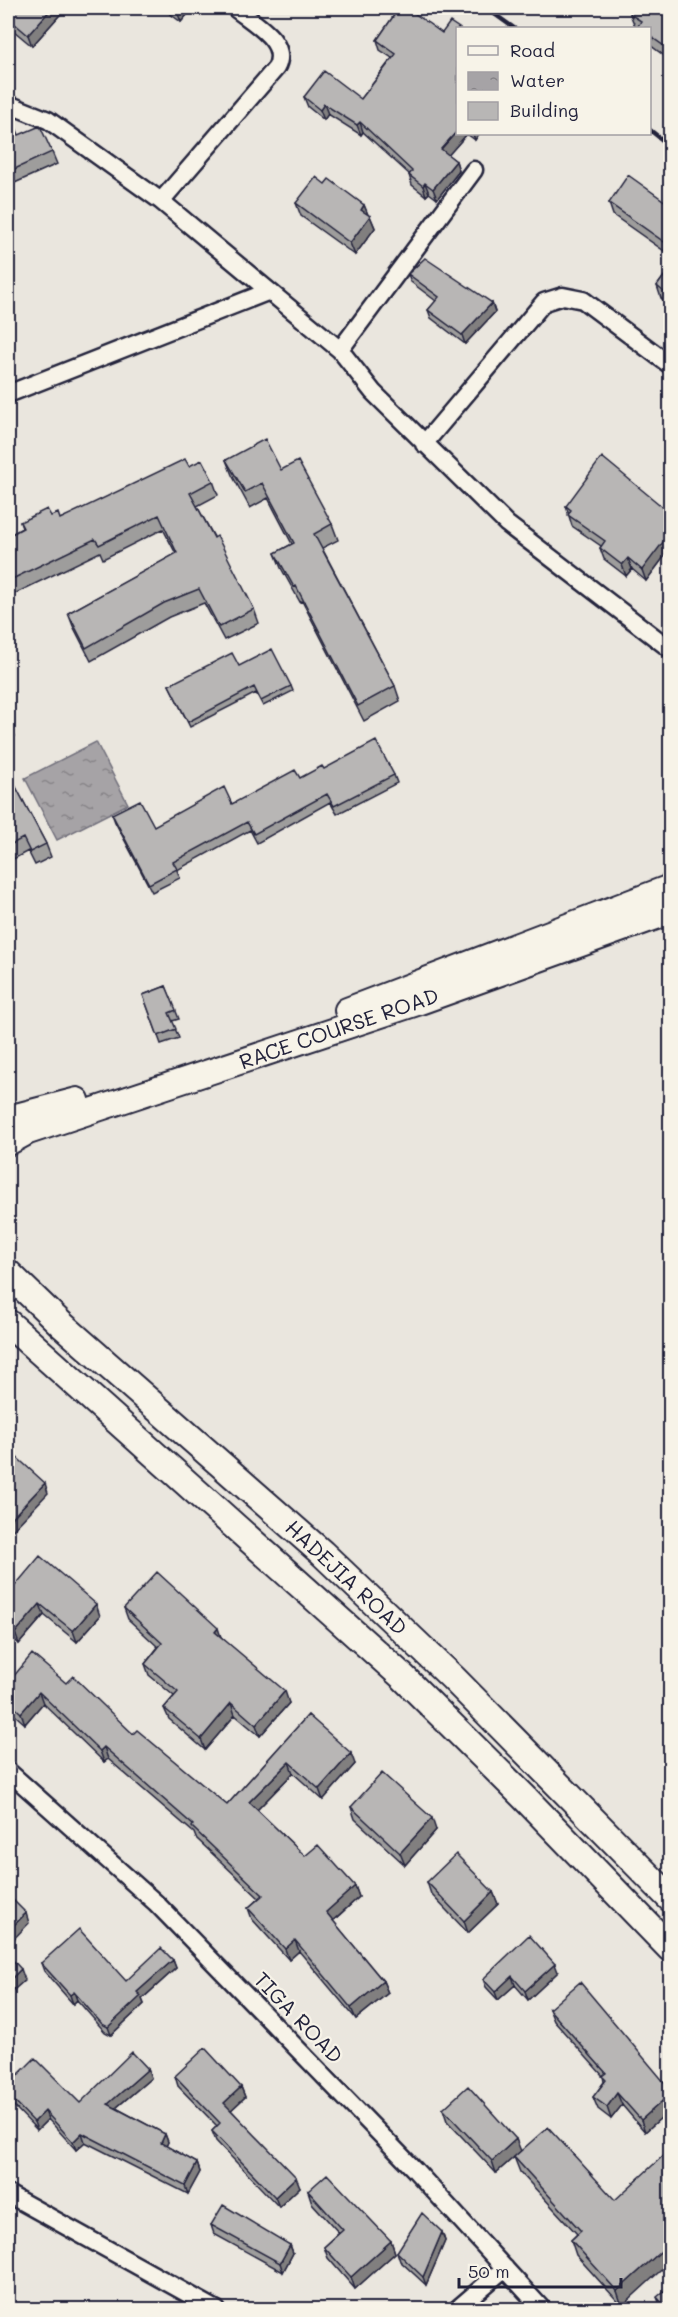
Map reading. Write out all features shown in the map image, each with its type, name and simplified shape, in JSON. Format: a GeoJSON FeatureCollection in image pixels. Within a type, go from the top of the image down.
{"type":"FeatureCollection","features":[{"type":"Feature","properties":{"kind":"main road","name":"HADEJIA ROAD"},"geometry":{"type":"LineString","coordinates":[[8,1273],[61,1324],[322,1554],[461,1687],[670,1898]]}},
{"type":"Feature","properties":{"kind":"main road","name":"HADEJIA ROAD"},"geometry":{"type":"LineString","coordinates":[[8,1323],[403,1677],[524,1797],[670,1948]]}},
{"type":"Feature","properties":{"kind":"street"},"geometry":{"type":"LineString","coordinates":[[161,201],[276,68],[281,58],[280,48],[270,37],[235,8]]}},
{"type":"Feature","properties":{"kind":"street"},"geometry":{"type":"LineString","coordinates":[[8,104],[48,120],[161,201],[267,292],[340,350],[373,392],[507,524],[670,649]]}},
{"type":"Feature","properties":{"kind":"street"},"geometry":{"type":"LineString","coordinates":[[340,350],[474,170]]}},
{"type":"Feature","properties":{"kind":"street"},"geometry":{"type":"LineString","coordinates":[[8,394],[267,292]]}},
{"type":"Feature","properties":{"kind":"street"},"geometry":{"type":"LineString","coordinates":[[424,444],[544,302],[563,296],[584,300],[670,365]]}},
{"type":"Feature","properties":{"kind":"street","name":"RACE COURSE ROAD"},"geometry":{"type":"LineString","coordinates":[[8,1118],[82,1098],[266,1040],[670,887]]}},
{"type":"Feature","properties":{"kind":"street","name":"RACE COURSE ROAD"},"geometry":{"type":"LineString","coordinates":[[8,1143],[28,1132],[349,1026],[670,912]]}},
{"type":"Feature","properties":{"kind":"street","name":"TIGA ROAD"},"geometry":{"type":"LineString","coordinates":[[8,1771],[156,1904],[415,2170],[543,2310]]}},
{"type":"Feature","properties":{"kind":"street"},"geometry":{"type":"LineString","coordinates":[[8,2194],[217,2310]]}},
{"type":"Feature","properties":{"kind":"street"},"geometry":{"type":"LineString","coordinates":[[456,2310],[505,2268]]}},
{"type":"Feature","properties":{"kind":"water"},"geometry":{"type":"Polygon","coordinates":[[[96,742],[128,804],[57,840],[25,778],[96,742]]]}},
{"type":"Feature","properties":{"kind":"building"},"geometry":{"type":"Polygon","coordinates":[[[8,8],[52,8],[28,35],[8,18],[8,8]]]}},
{"type":"Feature","properties":{"kind":"building"},"geometry":{"type":"Polygon","coordinates":[[[170,8],[184,8],[178,14],[170,8]]]}},
{"type":"Feature","properties":{"kind":"building"},"geometry":{"type":"Polygon","coordinates":[[[399,8],[407,8],[442,33],[450,22],[458,27],[456,132],[441,149],[456,161],[433,189],[425,183],[423,186],[409,175],[412,171],[360,122],[357,125],[324,104],[320,110],[304,97],[324,71],[361,99],[396,54],[377,40],[399,8]]]}},
{"type":"Feature","properties":{"kind":"building"},"geometry":{"type":"Polygon","coordinates":[[[634,8],[670,8],[670,50],[651,37],[651,27],[638,27],[641,21],[630,14],[634,8]]]}},
{"type":"Feature","properties":{"kind":"building"},"geometry":{"type":"Polygon","coordinates":[[[12,118],[19,135],[40,126],[52,152],[8,172],[8,120],[12,118]]]}},
{"type":"Feature","properties":{"kind":"building"},"geometry":{"type":"Polygon","coordinates":[[[628,175],[670,205],[670,246],[609,203],[628,175]]]}},
{"type":"Feature","properties":{"kind":"building"},"geometry":{"type":"Polygon","coordinates":[[[316,177],[325,184],[329,179],[364,205],[361,210],[370,216],[350,243],[296,203],[316,177]]]}},
{"type":"Feature","properties":{"kind":"building"},"geometry":{"type":"Polygon","coordinates":[[[425,258],[492,303],[462,335],[428,310],[439,297],[408,274],[425,258]]]}},
{"type":"Feature","properties":{"kind":"building"},"geometry":{"type":"Polygon","coordinates":[[[670,268],[670,297],[657,286],[670,268]]]}},
{"type":"Feature","properties":{"kind":"building"},"geometry":{"type":"Polygon","coordinates":[[[265,439],[281,470],[298,461],[332,524],[314,534],[395,686],[358,706],[296,586],[294,587],[275,553],[294,543],[262,483],[245,492],[226,460],[265,439]]]}},
{"type":"Feature","properties":{"kind":"building"},"geometry":{"type":"Polygon","coordinates":[[[602,457],[670,513],[670,518],[665,524],[670,528],[670,533],[642,570],[628,558],[622,565],[600,548],[605,541],[568,515],[571,510],[566,506],[602,457]]]}},
{"type":"Feature","properties":{"kind":"building"},"geometry":{"type":"Polygon","coordinates":[[[185,459],[189,466],[202,460],[213,481],[190,493],[214,538],[217,536],[254,609],[219,627],[199,589],[164,603],[86,648],[68,613],[177,553],[159,515],[99,545],[95,539],[8,581],[8,536],[23,528],[20,522],[47,509],[51,516],[58,513],[60,519],[185,459]]]}},
{"type":"Feature","properties":{"kind":"building"},"geometry":{"type":"Polygon","coordinates":[[[272,649],[291,686],[261,701],[254,687],[188,722],[169,685],[232,653],[239,666],[272,649]]]}},
{"type":"Feature","properties":{"kind":"building"},"geometry":{"type":"Polygon","coordinates":[[[376,741],[394,775],[334,806],[327,794],[254,834],[247,822],[173,862],[177,869],[149,884],[112,814],[140,800],[154,826],[224,787],[232,804],[295,770],[300,778],[322,766],[324,769],[376,741]]]}},
{"type":"Feature","properties":{"kind":"building"},"geometry":{"type":"Polygon","coordinates":[[[8,772],[46,844],[30,852],[23,838],[8,846],[8,772]]]}},
{"type":"Feature","properties":{"kind":"building"},"geometry":{"type":"Polygon","coordinates":[[[166,986],[176,1010],[169,1013],[176,1029],[158,1036],[143,995],[166,986]]]}},
{"type":"Feature","properties":{"kind":"building"},"geometry":{"type":"Polygon","coordinates":[[[12,1453],[45,1483],[8,1522],[8,1458],[12,1453]]]}},
{"type":"Feature","properties":{"kind":"building"},"geometry":{"type":"Polygon","coordinates":[[[40,1556],[96,1604],[73,1631],[40,1604],[15,1633],[8,1626],[8,1594],[40,1556]]]}},
{"type":"Feature","properties":{"kind":"building"},"geometry":{"type":"Polygon","coordinates":[[[157,1572],[218,1628],[215,1632],[285,1691],[256,1725],[231,1703],[201,1739],[164,1708],[178,1692],[145,1664],[162,1643],[124,1608],[157,1572]]]}},
{"type":"Feature","properties":{"kind":"building"},"geometry":{"type":"Polygon","coordinates":[[[32,1654],[66,1683],[73,1676],[133,1734],[137,1730],[227,1805],[308,1715],[351,1753],[319,1789],[289,1762],[249,1802],[305,1856],[318,1845],[355,1886],[326,1912],[383,1981],[351,2008],[295,1940],[285,1949],[248,1908],[263,1895],[192,1827],[193,1825],[104,1747],[100,1751],[39,1692],[21,1713],[8,1701],[8,1683],[32,1654]]]}},
{"type":"Feature","properties":{"kind":"building"},"geometry":{"type":"Polygon","coordinates":[[[382,1773],[432,1818],[400,1853],[351,1807],[382,1773]]]}},
{"type":"Feature","properties":{"kind":"building"},"geometry":{"type":"Polygon","coordinates":[[[456,1854],[493,1892],[464,1921],[427,1882],[456,1854]]]}},
{"type":"Feature","properties":{"kind":"building"},"geometry":{"type":"Polygon","coordinates":[[[8,1895],[26,1913],[8,1931],[8,1895]]]}},
{"type":"Feature","properties":{"kind":"building"},"geometry":{"type":"Polygon","coordinates":[[[79,1929],[126,1981],[161,1948],[173,1960],[137,1992],[141,1996],[108,2027],[102,2024],[74,1992],[70,1995],[41,1963],[79,1929]]]}},
{"type":"Feature","properties":{"kind":"building"},"geometry":{"type":"Polygon","coordinates":[[[529,1935],[555,1964],[525,1991],[512,1976],[495,1992],[483,1979],[529,1935]]]}},
{"type":"Feature","properties":{"kind":"building"},"geometry":{"type":"Polygon","coordinates":[[[8,1955],[21,1969],[8,1982],[8,1955]]]}},
{"type":"Feature","properties":{"kind":"building"},"geometry":{"type":"Polygon","coordinates":[[[580,1982],[670,2089],[670,2094],[641,2120],[617,2093],[607,2107],[593,2097],[606,2080],[602,2076],[606,2073],[549,2009],[580,1982]]]}},
{"type":"Feature","properties":{"kind":"building"},"geometry":{"type":"Polygon","coordinates":[[[205,2048],[241,2087],[224,2103],[296,2177],[275,2197],[212,2131],[220,2123],[175,2076],[205,2048]]]}},
{"type":"Feature","properties":{"kind":"building"},"geometry":{"type":"Polygon","coordinates":[[[132,2052],[148,2069],[108,2104],[165,2134],[161,2143],[197,2163],[185,2186],[82,2133],[73,2142],[45,2111],[34,2122],[8,2095],[8,2085],[35,2058],[80,2103],[132,2052]]]}},
{"type":"Feature","properties":{"kind":"building"},"geometry":{"type":"Polygon","coordinates":[[[468,2086],[516,2139],[492,2161],[443,2109],[468,2086]]]}},
{"type":"Feature","properties":{"kind":"building"},"geometry":{"type":"Polygon","coordinates":[[[548,2127],[615,2200],[666,2153],[670,2158],[670,2243],[617,2291],[571,2240],[581,2231],[514,2157],[548,2127]]]}},
{"type":"Feature","properties":{"kind":"building"},"geometry":{"type":"Polygon","coordinates":[[[327,2174],[391,2241],[351,2277],[324,2247],[343,2230],[308,2191],[327,2174]]]}},
{"type":"Feature","properties":{"kind":"building"},"geometry":{"type":"Polygon","coordinates":[[[223,2205],[290,2245],[280,2263],[211,2225],[223,2205]]]}},
{"type":"Feature","properties":{"kind":"building"},"geometry":{"type":"Polygon","coordinates":[[[422,2213],[442,2232],[423,2277],[397,2252],[422,2213]]]}},
{"type":"Feature","properties":{"kind":"building"},"geometry":{"type":"Polygon","coordinates":[[[670,2286],[670,2310],[668,2310],[657,2297],[670,2286]]]}},
{"type":"Feature","properties":{"kind":"railway"},"geometry":{"type":"LineString","coordinates":[[486,8],[513,27]]}},
{"type":"Feature","properties":{"kind":"railway"},"geometry":{"type":"LineString","coordinates":[[651,131],[670,146]]}}]}
